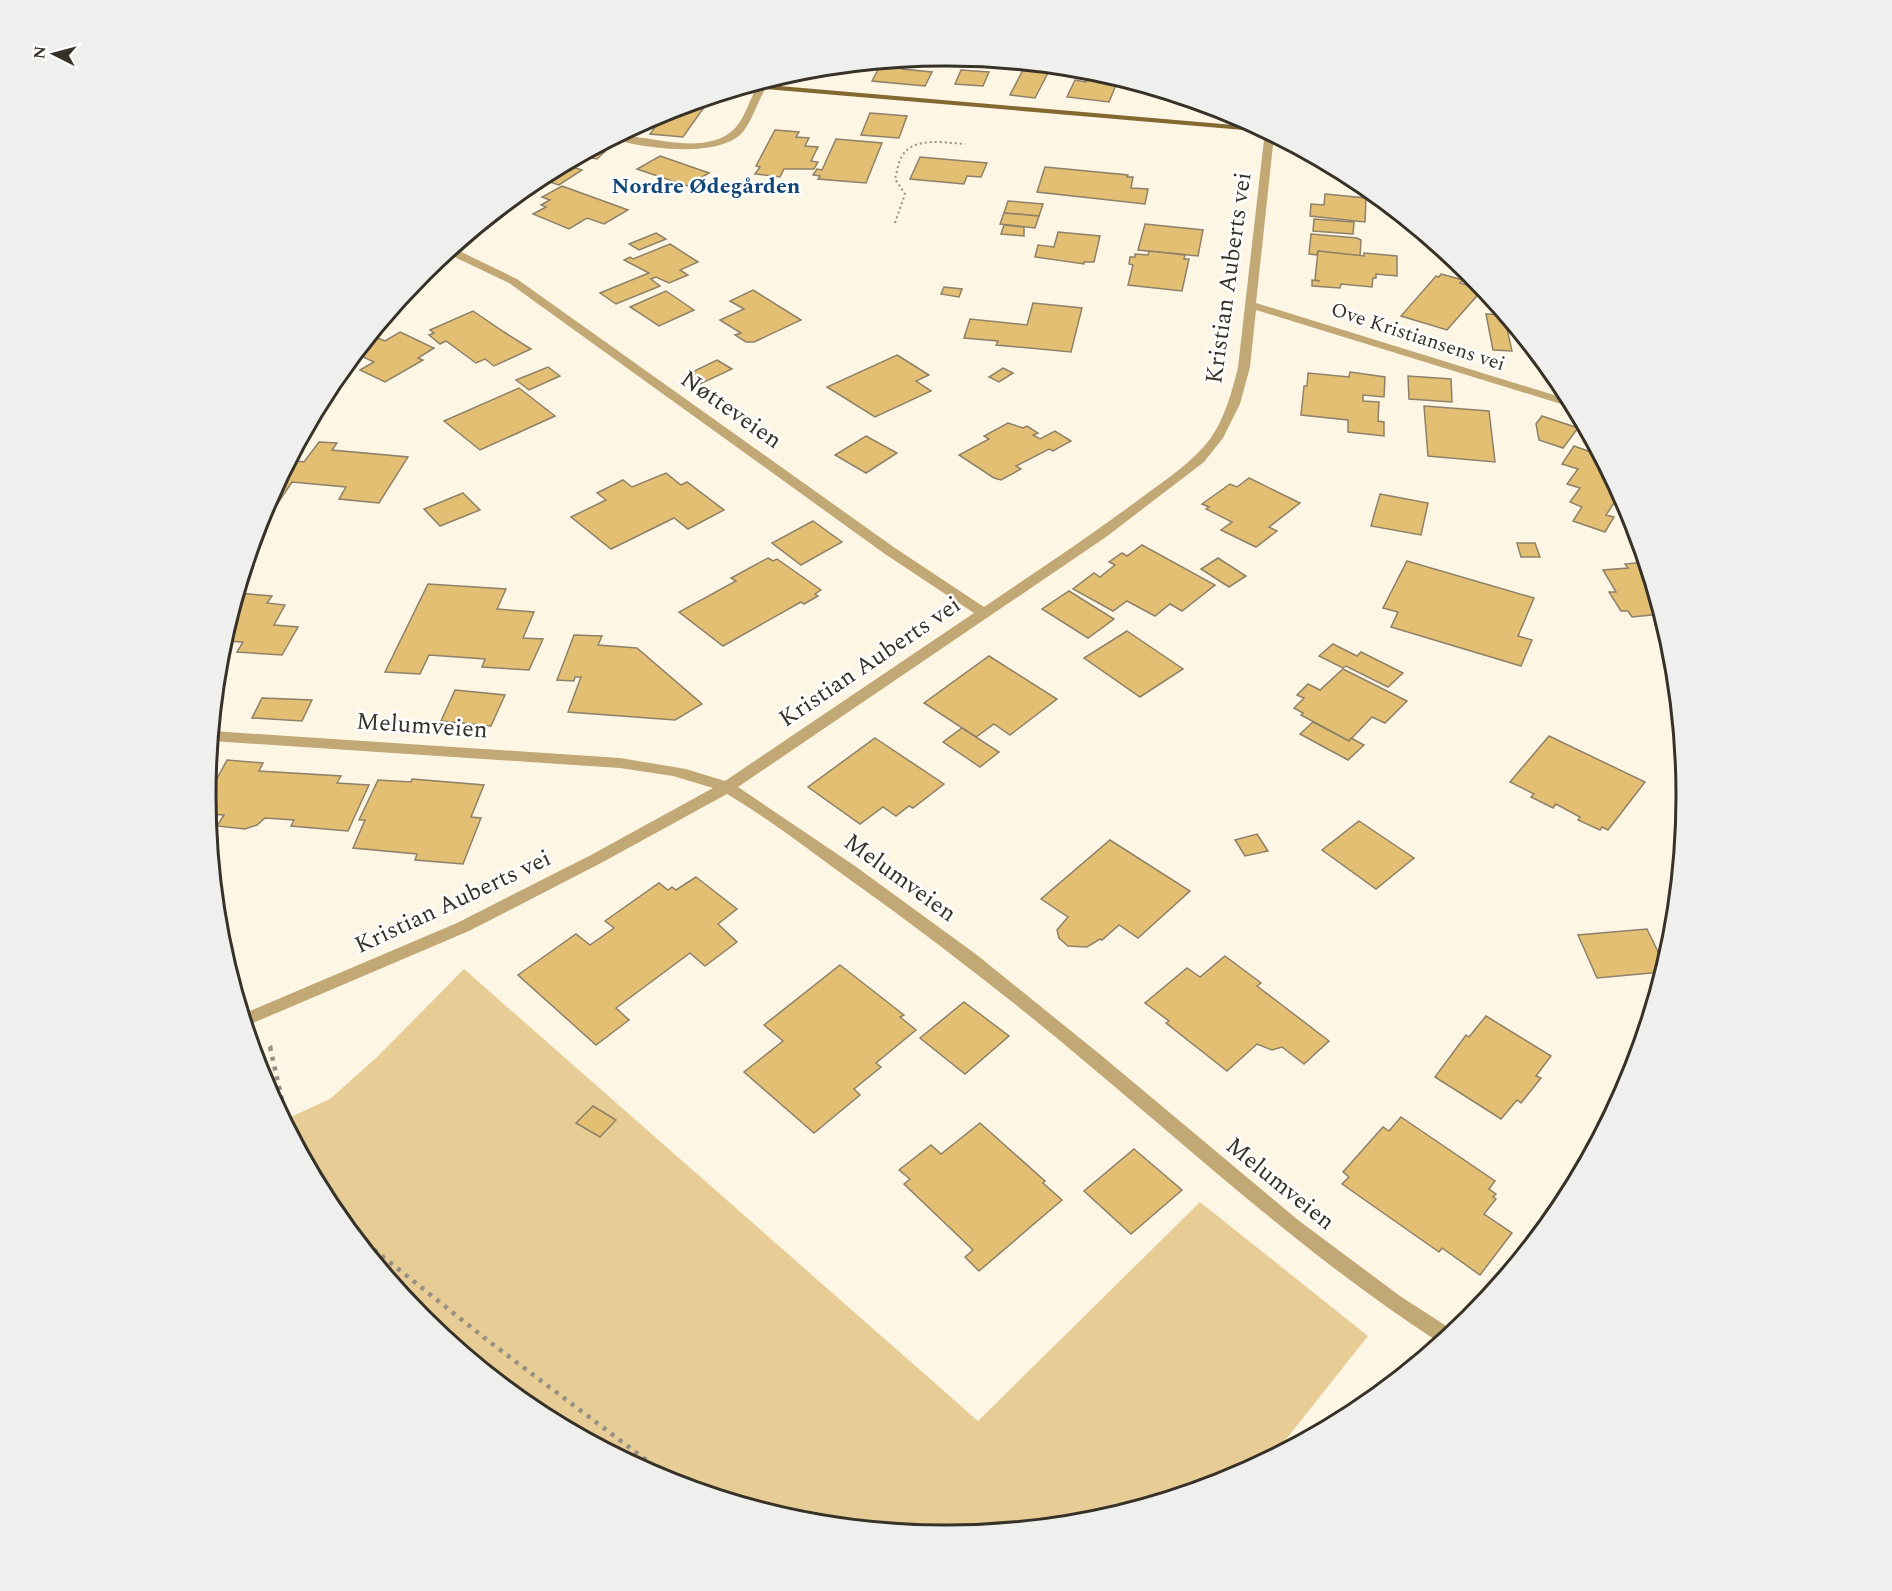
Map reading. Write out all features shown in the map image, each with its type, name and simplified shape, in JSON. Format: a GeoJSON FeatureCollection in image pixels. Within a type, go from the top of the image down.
{"type":"FeatureCollection","features":[{"type":"Feature","properties":{"kind":"main road"},"geometry":{"type":"LineString","coordinates":[[767,89],[1239,128]]}},
{"type":"Feature","properties":{"kind":"street"},"geometry":{"type":"LineString","coordinates":[[628,139],[689,147],[723,141],[737,133],[760,90]]}},
{"type":"Feature","properties":{"kind":"street","name":"Kristian Auberts vei"},"geometry":{"type":"LineString","coordinates":[[251,1017],[463,927],[596,859],[727,787],[1101,534],[1200,459],[1217,438],[1234,404],[1244,367],[1268,141]]}},
{"type":"Feature","properties":{"kind":"street","name":"Nøtteveien"},"geometry":{"type":"LineString","coordinates":[[458,254],[513,280],[890,551],[983,613]]}},
{"type":"Feature","properties":{"kind":"street","name":"Ove Kristiansens vei"},"geometry":{"type":"LineString","coordinates":[[1252,305],[1560,401]]}},
{"type":"Feature","properties":{"kind":"street","name":"Melumveien"},"geometry":{"type":"LineString","coordinates":[[219,736],[620,764],[663,769],[727,787],[837,861],[943,939],[1047,1020],[1257,1199],[1336,1259],[1439,1332]]}},
{"type":"Feature","properties":{"kind":"path"},"geometry":{"type":"LineString","coordinates":[[896,223],[905,194],[895,179],[903,156],[910,147],[924,144],[965,144]]}},
{"type":"Feature","properties":{"kind":"path"},"geometry":{"type":"LineString","coordinates":[[262,1013],[280,1093]]}},
{"type":"Feature","properties":{"kind":"path"},"geometry":{"type":"LineString","coordinates":[[378,1253],[647,1460]]}},
{"type":"Feature","properties":{"kind":"shaded area"},"geometry":{"type":"Polygon","coordinates":[[[464,969],[978,1421],[1200,1202],[1368,1336],[1284,1442],[1225,1469],[1135,1500],[1041,1519],[946,1525],[851,1519],[757,1500],[712,1486],[623,1450],[541,1402],[465,1344],[430,1311],[367,1240],[339,1201],[291,1117],[330,1099],[377,1057],[464,969]]]}},
{"type":"Feature","properties":{"kind":"building"},"geometry":{"type":"Polygon","coordinates":[[[903,68],[932,72],[925,86],[872,81],[878,70],[903,68]]]}},
{"type":"Feature","properties":{"kind":"building"},"geometry":{"type":"Polygon","coordinates":[[[961,70],[989,72],[983,86],[955,84],[961,70]]]}},
{"type":"Feature","properties":{"kind":"building"},"geometry":{"type":"Polygon","coordinates":[[[1023,70],[1048,73],[1035,98],[1010,95],[1023,70]]]}},
{"type":"Feature","properties":{"kind":"building"},"geometry":{"type":"Polygon","coordinates":[[[1075,80],[1086,82],[1087,80],[1115,86],[1109,102],[1067,97],[1075,80]]]}},
{"type":"Feature","properties":{"kind":"building"},"geometry":{"type":"Polygon","coordinates":[[[703,108],[683,137],[650,134],[655,127],[703,108]]]}},
{"type":"Feature","properties":{"kind":"building"},"geometry":{"type":"Polygon","coordinates":[[[870,113],[907,116],[899,138],[861,135],[870,113]]]}},
{"type":"Feature","properties":{"kind":"building"},"geometry":{"type":"Polygon","coordinates":[[[775,130],[799,132],[796,137],[809,138],[805,146],[818,147],[811,161],[818,162],[814,169],[784,169],[780,177],[755,174],[760,167],[756,166],[775,130]]]}},
{"type":"Feature","properties":{"kind":"building"},"geometry":{"type":"Polygon","coordinates":[[[836,139],[882,143],[866,183],[818,179],[820,176],[813,175],[817,169],[822,170],[836,139]]]}},
{"type":"Feature","properties":{"kind":"building"},"geometry":{"type":"Polygon","coordinates":[[[607,150],[597,159],[592,158],[607,150]]]}},
{"type":"Feature","properties":{"kind":"building"},"geometry":{"type":"Polygon","coordinates":[[[660,156],[709,173],[687,186],[637,169],[660,156]]]}},
{"type":"Feature","properties":{"kind":"building"},"geometry":{"type":"Polygon","coordinates":[[[920,157],[987,163],[981,177],[967,176],[964,184],[910,179],[920,157]]]}},
{"type":"Feature","properties":{"kind":"building"},"geometry":{"type":"Polygon","coordinates":[[[1045,167],[1128,175],[1127,177],[1133,177],[1131,188],[1148,189],[1145,204],[1037,192],[1045,167]]]}},
{"type":"Feature","properties":{"kind":"building"},"geometry":{"type":"Polygon","coordinates":[[[575,168],[582,170],[559,185],[551,183],[575,168]]]}},
{"type":"Feature","properties":{"kind":"building"},"geometry":{"type":"Polygon","coordinates":[[[562,186],[628,210],[604,224],[587,218],[569,229],[533,214],[546,207],[541,205],[550,200],[542,197],[562,186]]]}},
{"type":"Feature","properties":{"kind":"building"},"geometry":{"type":"Polygon","coordinates":[[[1325,194],[1363,198],[1366,200],[1365,222],[1310,216],[1311,204],[1324,205],[1325,194]]]}},
{"type":"Feature","properties":{"kind":"building"},"geometry":{"type":"Polygon","coordinates":[[[1008,201],[1043,204],[1039,216],[1004,213],[1008,201]]]}},
{"type":"Feature","properties":{"kind":"building"},"geometry":{"type":"Polygon","coordinates":[[[1004,213],[1039,216],[1035,228],[1000,224],[1004,213]]]}},
{"type":"Feature","properties":{"kind":"building"},"geometry":{"type":"Polygon","coordinates":[[[1314,219],[1354,222],[1353,234],[1313,231],[1314,219]]]}},
{"type":"Feature","properties":{"kind":"building"},"geometry":{"type":"Polygon","coordinates":[[[1145,224],[1203,230],[1198,256],[1138,250],[1145,224]]]}},
{"type":"Feature","properties":{"kind":"building"},"geometry":{"type":"Polygon","coordinates":[[[1004,225],[1024,227],[1024,236],[1001,234],[1004,225]]]}},
{"type":"Feature","properties":{"kind":"building"},"geometry":{"type":"Polygon","coordinates":[[[1058,232],[1100,236],[1094,262],[1084,262],[1084,264],[1035,257],[1038,245],[1054,247],[1058,232]]]}},
{"type":"Feature","properties":{"kind":"building"},"geometry":{"type":"Polygon","coordinates":[[[656,233],[666,239],[639,250],[629,244],[656,233]]]}},
{"type":"Feature","properties":{"kind":"building"},"geometry":{"type":"Polygon","coordinates":[[[1311,234],[1357,238],[1361,240],[1360,256],[1318,251],[1317,255],[1309,254],[1311,234]]]}},
{"type":"Feature","properties":{"kind":"building"},"geometry":{"type":"Polygon","coordinates":[[[670,244],[698,262],[680,270],[688,275],[669,283],[656,277],[651,279],[660,286],[616,304],[600,293],[649,273],[624,260],[630,257],[633,259],[670,244]]]}},
{"type":"Feature","properties":{"kind":"building"},"geometry":{"type":"Polygon","coordinates":[[[1149,251],[1185,255],[1184,259],[1189,259],[1182,291],[1128,285],[1133,265],[1129,264],[1130,257],[1135,257],[1135,254],[1148,255],[1149,251]]]}},
{"type":"Feature","properties":{"kind":"building"},"geometry":{"type":"Polygon","coordinates":[[[1318,251],[1364,256],[1364,253],[1397,256],[1397,276],[1376,274],[1372,287],[1341,284],[1340,288],[1312,286],[1312,280],[1320,281],[1315,280],[1318,251]]]}},
{"type":"Feature","properties":{"kind":"building"},"geometry":{"type":"Polygon","coordinates":[[[1441,274],[1462,280],[1460,283],[1467,285],[1477,296],[1447,330],[1401,316],[1436,276],[1439,277],[1441,274]]]}},
{"type":"Feature","properties":{"kind":"building"},"geometry":{"type":"Polygon","coordinates":[[[944,287],[962,289],[959,297],[941,294],[944,287]]]}},
{"type":"Feature","properties":{"kind":"building"},"geometry":{"type":"Polygon","coordinates":[[[753,290],[801,320],[754,342],[746,342],[735,335],[741,333],[720,320],[744,309],[730,301],[753,290]]]}},
{"type":"Feature","properties":{"kind":"building"},"geometry":{"type":"Polygon","coordinates":[[[666,291],[694,310],[659,326],[630,307],[666,291]]]}},
{"type":"Feature","properties":{"kind":"building"},"geometry":{"type":"Polygon","coordinates":[[[1033,303],[1082,308],[1071,352],[996,345],[998,341],[964,338],[970,319],[1027,325],[1033,303]]]}},
{"type":"Feature","properties":{"kind":"building"},"geometry":{"type":"Polygon","coordinates":[[[473,311],[531,349],[494,366],[485,359],[476,363],[446,341],[440,344],[429,335],[434,333],[430,330],[473,311]]]}},
{"type":"Feature","properties":{"kind":"building"},"geometry":{"type":"Polygon","coordinates":[[[1486,314],[1493,314],[1507,331],[1512,351],[1493,350],[1486,314]]]}},
{"type":"Feature","properties":{"kind":"building"},"geometry":{"type":"Polygon","coordinates":[[[400,332],[434,348],[418,358],[423,360],[385,382],[360,370],[374,362],[363,357],[378,338],[385,341],[400,332]]]}},
{"type":"Feature","properties":{"kind":"building"},"geometry":{"type":"Polygon","coordinates":[[[897,355],[929,375],[916,381],[931,391],[875,417],[827,387],[897,355]]]}},
{"type":"Feature","properties":{"kind":"building"},"geometry":{"type":"Polygon","coordinates":[[[717,360],[732,369],[700,384],[686,375],[717,360]]]}},
{"type":"Feature","properties":{"kind":"building"},"geometry":{"type":"Polygon","coordinates":[[[548,367],[560,376],[529,390],[516,380],[548,367]]]}},
{"type":"Feature","properties":{"kind":"building"},"geometry":{"type":"Polygon","coordinates":[[[1003,368],[1013,373],[999,382],[989,377],[1003,368]]]}},
{"type":"Feature","properties":{"kind":"building"},"geometry":{"type":"Polygon","coordinates":[[[1350,372],[1385,377],[1384,397],[1363,395],[1363,401],[1379,402],[1378,421],[1384,422],[1384,436],[1348,432],[1348,420],[1301,415],[1304,386],[1307,386],[1308,373],[1349,377],[1350,372]]]}},
{"type":"Feature","properties":{"kind":"building"},"geometry":{"type":"Polygon","coordinates":[[[1408,376],[1451,379],[1452,402],[1409,399],[1408,376]]]}},
{"type":"Feature","properties":{"kind":"building"},"geometry":{"type":"Polygon","coordinates":[[[519,388],[555,416],[480,450],[444,421],[519,388]]]}},
{"type":"Feature","properties":{"kind":"building"},"geometry":{"type":"Polygon","coordinates":[[[1424,406],[1489,411],[1495,462],[1428,456],[1424,406]]]}},
{"type":"Feature","properties":{"kind":"building"},"geometry":{"type":"Polygon","coordinates":[[[1542,416],[1577,429],[1563,448],[1539,440],[1536,424],[1542,416]]]}},
{"type":"Feature","properties":{"kind":"building"},"geometry":{"type":"Polygon","coordinates":[[[1008,423],[1023,428],[1027,426],[1038,433],[1033,435],[1040,439],[1055,431],[1071,441],[1053,451],[1049,449],[1016,466],[1021,469],[1001,480],[994,478],[959,455],[989,439],[984,436],[1008,423]]]}},
{"type":"Feature","properties":{"kind":"building"},"geometry":{"type":"Polygon","coordinates":[[[866,436],[897,453],[866,473],[835,455],[866,436]]]}},
{"type":"Feature","properties":{"kind":"building"},"geometry":{"type":"Polygon","coordinates":[[[319,442],[337,443],[332,450],[408,457],[379,503],[339,499],[346,487],[292,482],[278,503],[298,461],[304,462],[319,442]]]}},
{"type":"Feature","properties":{"kind":"building"},"geometry":{"type":"Polygon","coordinates":[[[1574,446],[1588,451],[1614,503],[1606,515],[1614,517],[1605,532],[1573,521],[1582,507],[1570,502],[1580,488],[1567,484],[1578,469],[1562,464],[1574,446]]]}},
{"type":"Feature","properties":{"kind":"building"},"geometry":{"type":"Polygon","coordinates":[[[666,473],[681,485],[687,482],[724,510],[688,529],[674,518],[611,549],[571,517],[606,500],[597,493],[623,480],[632,487],[666,473]]]}},
{"type":"Feature","properties":{"kind":"building"},"geometry":{"type":"Polygon","coordinates":[[[1249,478],[1300,503],[1269,527],[1277,531],[1256,547],[1221,530],[1232,522],[1206,509],[1209,507],[1202,504],[1230,484],[1237,487],[1249,478]]]}},
{"type":"Feature","properties":{"kind":"building"},"geometry":{"type":"Polygon","coordinates":[[[463,493],[480,510],[440,526],[424,509],[463,493]]]}},
{"type":"Feature","properties":{"kind":"building"},"geometry":{"type":"Polygon","coordinates":[[[1380,494],[1428,503],[1421,535],[1371,526],[1380,494]]]}},
{"type":"Feature","properties":{"kind":"building"},"geometry":{"type":"Polygon","coordinates":[[[813,521],[842,542],[801,565],[772,543],[813,521]]]}},
{"type":"Feature","properties":{"kind":"building"},"geometry":{"type":"Polygon","coordinates":[[[1517,543],[1535,543],[1540,557],[1521,557],[1517,543]]]}},
{"type":"Feature","properties":{"kind":"building"},"geometry":{"type":"Polygon","coordinates":[[[1142,545],[1215,585],[1182,611],[1170,604],[1155,616],[1127,601],[1113,611],[1073,589],[1094,573],[1100,577],[1115,565],[1109,562],[1122,553],[1127,556],[1142,545]]]}},
{"type":"Feature","properties":{"kind":"building"},"geometry":{"type":"Polygon","coordinates":[[[768,558],[773,561],[777,559],[821,590],[815,594],[818,596],[804,604],[801,602],[723,646],[679,612],[736,581],[731,578],[768,558]]]}},
{"type":"Feature","properties":{"kind":"building"},"geometry":{"type":"Polygon","coordinates":[[[1218,558],[1246,576],[1229,587],[1201,569],[1218,558]]]}},
{"type":"Feature","properties":{"kind":"building"},"geometry":{"type":"Polygon","coordinates":[[[1407,561],[1534,598],[1518,636],[1532,640],[1521,666],[1391,627],[1398,612],[1383,608],[1407,561]]]}},
{"type":"Feature","properties":{"kind":"building"},"geometry":{"type":"Polygon","coordinates":[[[1638,563],[1653,615],[1632,617],[1628,611],[1621,611],[1609,592],[1616,592],[1603,570],[1628,568],[1625,564],[1638,563]]]}},
{"type":"Feature","properties":{"kind":"building"},"geometry":{"type":"Polygon","coordinates":[[[428,584],[506,589],[497,609],[534,612],[523,638],[543,639],[529,670],[482,667],[485,659],[429,655],[420,674],[385,672],[428,584]]]}},
{"type":"Feature","properties":{"kind":"building"},"geometry":{"type":"Polygon","coordinates":[[[1069,591],[1114,619],[1088,638],[1042,609],[1069,591]]]}},
{"type":"Feature","properties":{"kind":"building"},"geometry":{"type":"Polygon","coordinates":[[[245,594],[272,596],[267,603],[285,605],[274,625],[298,627],[282,655],[237,652],[243,642],[233,642],[245,594]]]}},
{"type":"Feature","properties":{"kind":"building"},"geometry":{"type":"Polygon","coordinates":[[[1127,631],[1183,669],[1140,697],[1084,658],[1127,631]]]}},
{"type":"Feature","properties":{"kind":"building"},"geometry":{"type":"Polygon","coordinates":[[[574,635],[602,636],[598,645],[637,648],[702,704],[675,720],[568,712],[581,677],[575,677],[574,681],[557,680],[574,635]]]}},
{"type":"Feature","properties":{"kind":"building"},"geometry":{"type":"Polygon","coordinates":[[[1333,644],[1357,656],[1361,652],[1403,673],[1388,687],[1346,666],[1343,668],[1319,656],[1333,644]]]}},
{"type":"Feature","properties":{"kind":"building"},"geometry":{"type":"Polygon","coordinates":[[[989,656],[1057,699],[1010,735],[994,724],[976,737],[924,703],[989,656]]]}},
{"type":"Feature","properties":{"kind":"building"},"geometry":{"type":"Polygon","coordinates":[[[1343,669],[1407,701],[1385,723],[1372,717],[1349,741],[1301,715],[1303,713],[1294,708],[1304,698],[1297,695],[1308,684],[1320,690],[1343,669]]]}},
{"type":"Feature","properties":{"kind":"building"},"geometry":{"type":"Polygon","coordinates":[[[455,690],[505,695],[491,726],[441,721],[455,690]]]}},
{"type":"Feature","properties":{"kind":"building"},"geometry":{"type":"Polygon","coordinates":[[[262,698],[312,700],[302,721],[252,718],[262,698]]]}},
{"type":"Feature","properties":{"kind":"building"},"geometry":{"type":"Polygon","coordinates":[[[1313,722],[1349,741],[1351,738],[1364,745],[1348,760],[1300,734],[1313,722]]]}},
{"type":"Feature","properties":{"kind":"building"},"geometry":{"type":"Polygon","coordinates":[[[962,728],[999,752],[980,767],[943,742],[962,728]]]}},
{"type":"Feature","properties":{"kind":"building"},"geometry":{"type":"Polygon","coordinates":[[[1549,736],[1645,782],[1608,830],[1602,827],[1600,830],[1578,820],[1580,817],[1556,804],[1553,808],[1531,797],[1534,794],[1510,782],[1549,736]]]}},
{"type":"Feature","properties":{"kind":"building"},"geometry":{"type":"Polygon","coordinates":[[[875,738],[944,784],[913,808],[909,806],[896,816],[883,807],[860,824],[808,787],[875,738]]]}},
{"type":"Feature","properties":{"kind":"building"},"geometry":{"type":"Polygon","coordinates":[[[227,760],[263,763],[259,771],[341,776],[337,783],[369,785],[348,831],[291,826],[294,820],[265,818],[257,825],[245,829],[217,826],[224,815],[217,815],[217,779],[227,760]]]}},
{"type":"Feature","properties":{"kind":"building"},"geometry":{"type":"Polygon","coordinates":[[[412,779],[484,785],[471,817],[481,818],[463,864],[415,860],[417,854],[353,848],[365,820],[359,820],[378,780],[411,782],[412,779]]]}},
{"type":"Feature","properties":{"kind":"building"},"geometry":{"type":"Polygon","coordinates":[[[1359,821],[1414,858],[1376,889],[1322,850],[1359,821]]]}},
{"type":"Feature","properties":{"kind":"building"},"geometry":{"type":"Polygon","coordinates":[[[1257,834],[1268,851],[1245,856],[1235,840],[1257,834]]]}},
{"type":"Feature","properties":{"kind":"building"},"geometry":{"type":"Polygon","coordinates":[[[1110,840],[1190,891],[1138,938],[1119,925],[1102,940],[1087,947],[1068,946],[1059,938],[1057,930],[1068,917],[1041,899],[1110,840]]]}},
{"type":"Feature","properties":{"kind":"building"},"geometry":{"type":"Polygon","coordinates":[[[696,877],[737,909],[718,924],[737,942],[705,966],[690,953],[616,1008],[629,1020],[596,1045],[518,975],[576,934],[590,945],[614,928],[605,921],[659,883],[668,890],[672,887],[676,890],[696,877]]]}},
{"type":"Feature","properties":{"kind":"building"},"geometry":{"type":"Polygon","coordinates":[[[1647,929],[1658,952],[1653,973],[1597,978],[1578,935],[1647,929]]]}},
{"type":"Feature","properties":{"kind":"building"},"geometry":{"type":"Polygon","coordinates":[[[1225,956],[1261,983],[1257,986],[1329,1041],[1304,1064],[1282,1047],[1272,1050],[1257,1044],[1227,1071],[1166,1023],[1169,1021],[1145,1003],[1187,968],[1200,977],[1225,956]]]}},
{"type":"Feature","properties":{"kind":"building"},"geometry":{"type":"Polygon","coordinates":[[[840,965],[904,1015],[900,1017],[916,1030],[876,1063],[881,1067],[854,1089],[860,1095],[814,1133],[744,1072],[783,1041],[764,1025],[840,965]]]}},
{"type":"Feature","properties":{"kind":"building"},"geometry":{"type":"Polygon","coordinates":[[[964,1002],[1009,1036],[965,1074],[920,1038],[964,1002]]]}},
{"type":"Feature","properties":{"kind":"building"},"geometry":{"type":"Polygon","coordinates":[[[1486,1016],[1551,1056],[1536,1076],[1541,1078],[1521,1103],[1517,1100],[1501,1119],[1435,1077],[1466,1035],[1469,1037],[1486,1016]]]}},
{"type":"Feature","properties":{"kind":"building"},"geometry":{"type":"Polygon","coordinates":[[[593,1106],[616,1120],[600,1137],[576,1123],[593,1106]]]}},
{"type":"Feature","properties":{"kind":"building"},"geometry":{"type":"Polygon","coordinates":[[[1401,1117],[1495,1181],[1489,1189],[1496,1194],[1493,1197],[1496,1199],[1484,1214],[1512,1233],[1480,1275],[1442,1248],[1439,1252],[1342,1184],[1349,1177],[1343,1172],[1383,1127],[1389,1131],[1401,1117]]]}},
{"type":"Feature","properties":{"kind":"building"},"geometry":{"type":"Polygon","coordinates":[[[980,1123],[1045,1181],[1043,1183],[1062,1200],[979,1271],[965,1257],[973,1250],[904,1184],[910,1179],[899,1170],[931,1145],[941,1154],[980,1123]]]}},
{"type":"Feature","properties":{"kind":"building"},"geometry":{"type":"Polygon","coordinates":[[[1134,1149],[1182,1190],[1131,1234],[1084,1191],[1134,1149]]]}},
{"type":"Feature","properties":{"kind":"district","name":"Nordre Ødegården"},"geometry":{"type":"Point","coordinates":[706,186]}}]}
